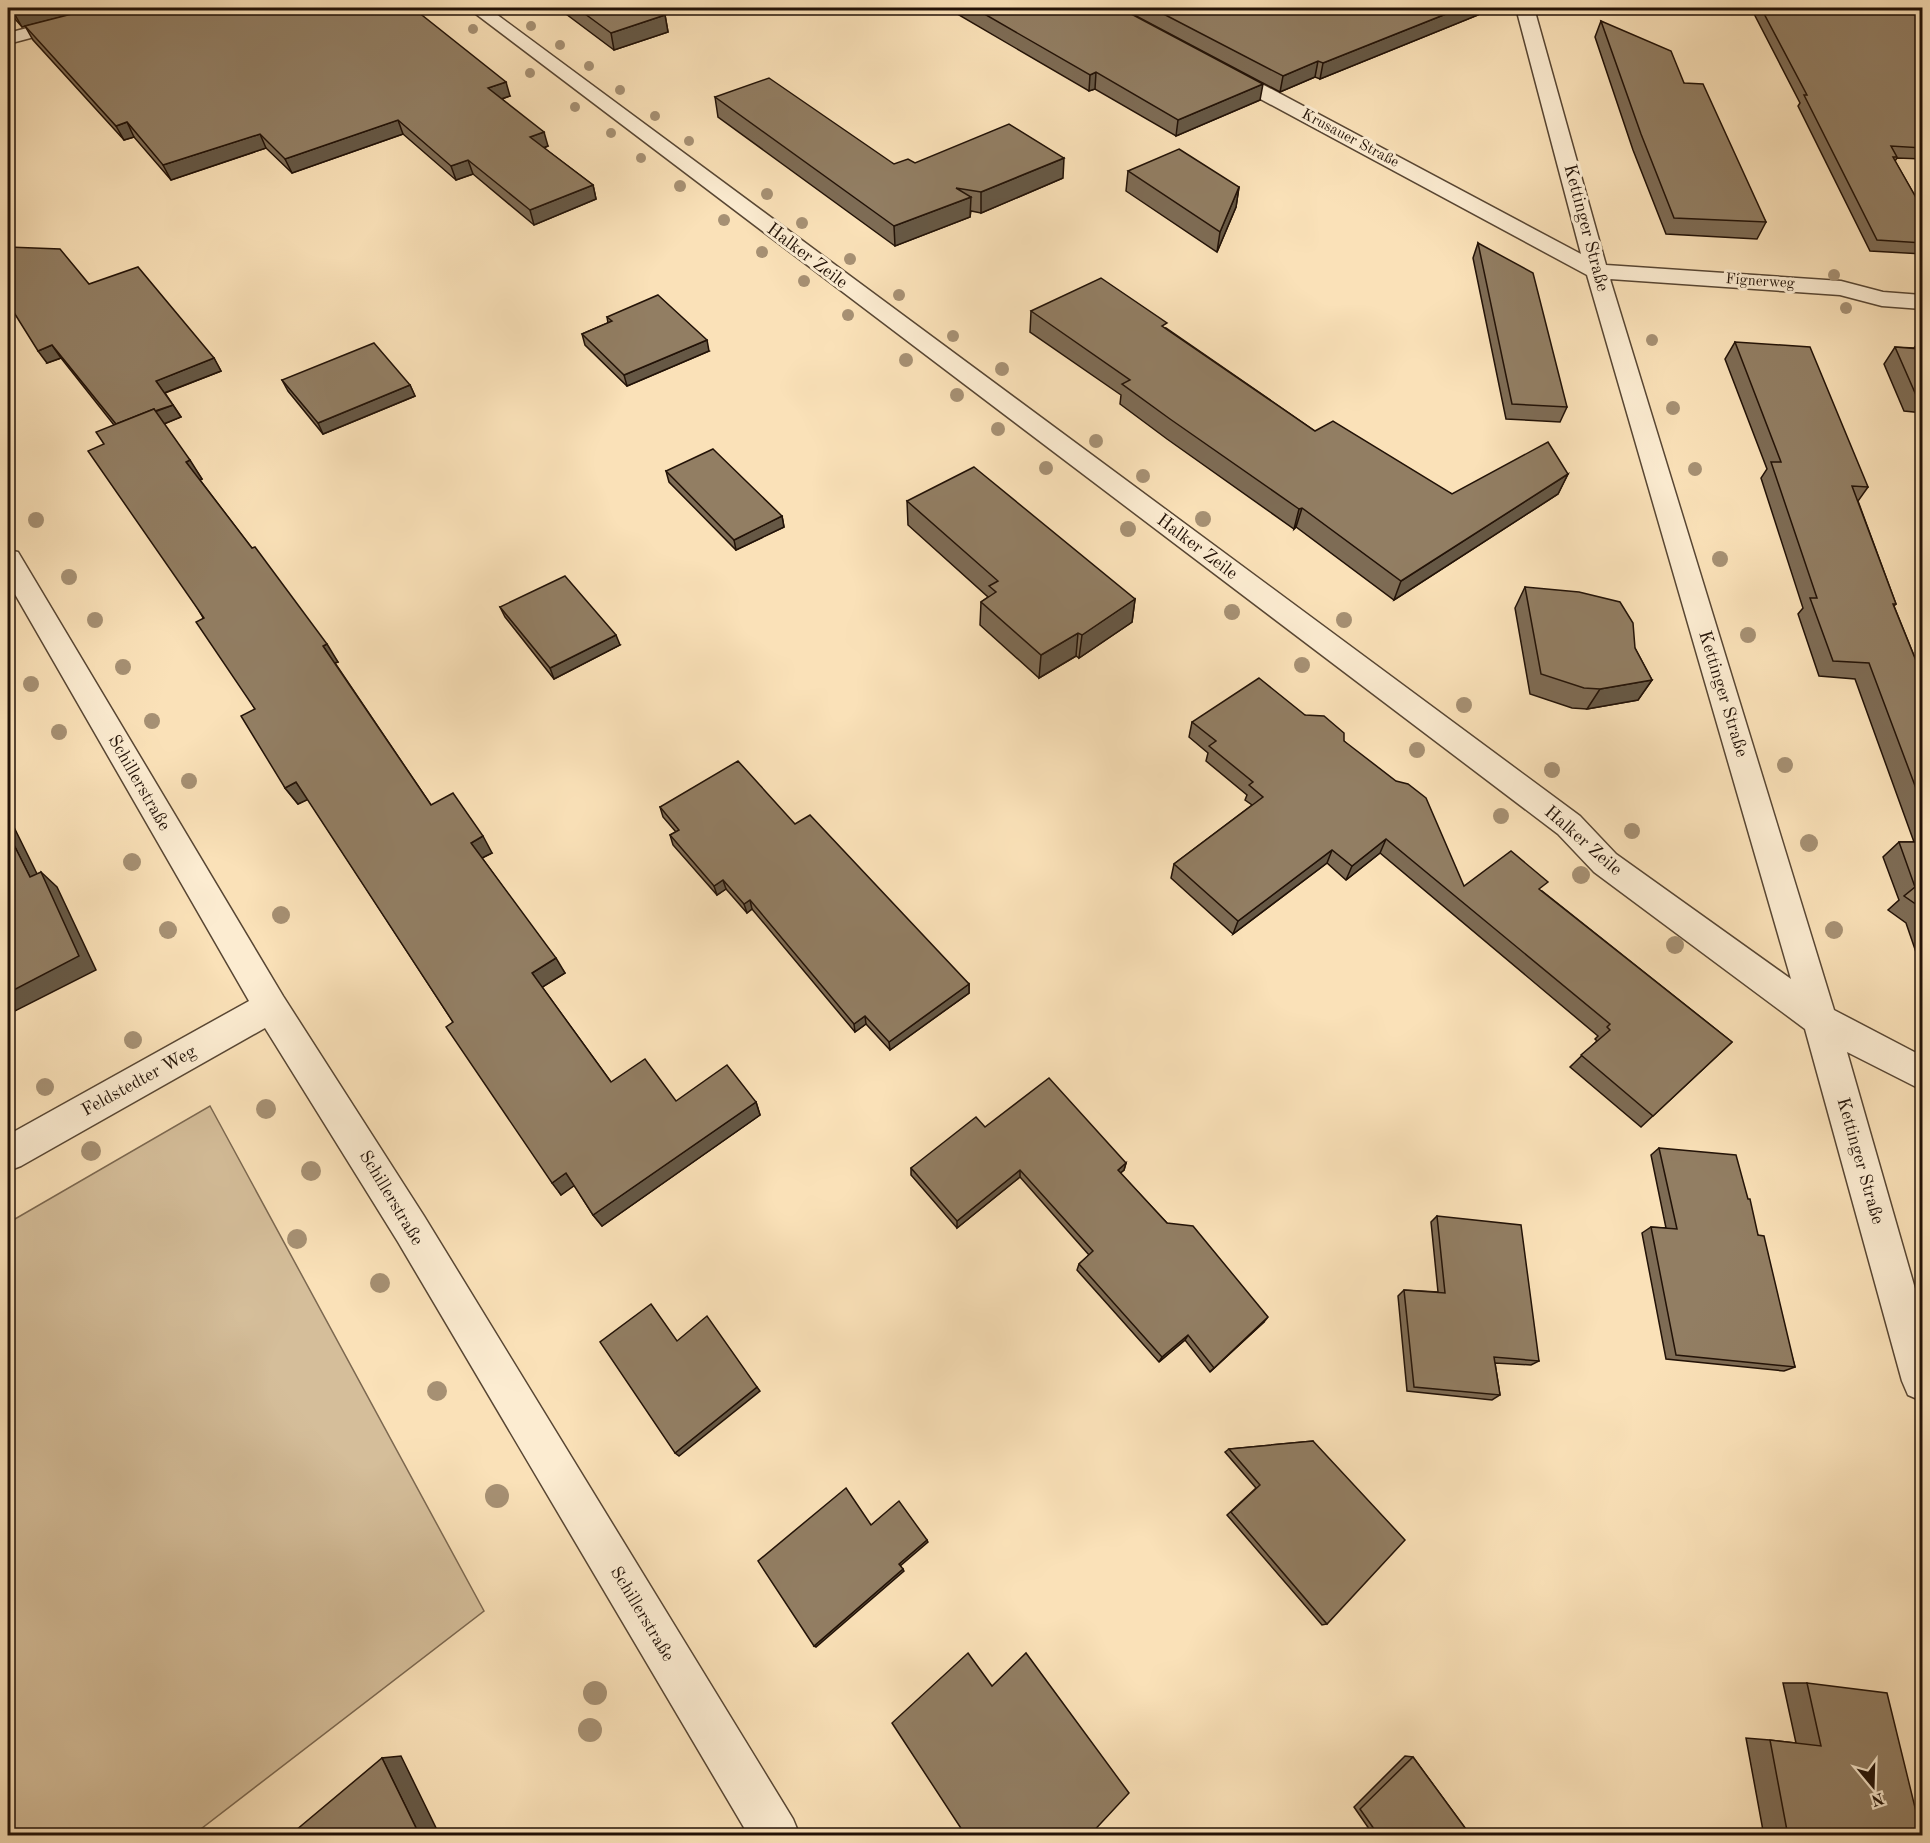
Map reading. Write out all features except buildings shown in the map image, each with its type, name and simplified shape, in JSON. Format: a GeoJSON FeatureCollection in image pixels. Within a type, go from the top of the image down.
{"type":"FeatureCollection","features":[{"type":"Feature","properties":{"kind":"street"},"geometry":{"type":"LineString","coordinates":[[8,39],[122,8]]}},
{"type":"Feature","properties":{"kind":"street","name":"Halker Zeile"},"geometry":{"type":"LineString","coordinates":[[477,8],[1569,825],[1605,863],[1820,1020],[1923,1074]]}},
{"type":"Feature","properties":{"kind":"street","name":"Kettinger Straße"},"geometry":{"type":"LineString","coordinates":[[1526,8],[1597,271],[1820,1020],[1923,1381]]}},
{"type":"Feature","properties":{"kind":"street","name":"Krusauer Straße"},"geometry":{"type":"LineString","coordinates":[[1207,63],[1597,271]]}},
{"type":"Feature","properties":{"kind":"street","name":"Fignerweg"},"geometry":{"type":"LineString","coordinates":[[1597,271],[1841,288],[1882,299],[1923,302]]}},
{"type":"Feature","properties":{"kind":"street","name":"Schillerstraße"},"geometry":{"type":"LineString","coordinates":[[8,559],[271,1007],[405,1219],[776,1836]]}},
{"type":"Feature","properties":{"kind":"street","name":"Feldstedter Weg"},"geometry":{"type":"LineString","coordinates":[[8,1154],[271,1007]]}},
{"type":"Feature","properties":{"kind":"shaded area"},"geometry":{"type":"Polygon","coordinates":[[[210,1106],[484,1611],[193,1835],[8,1835],[8,1223],[210,1106]]]}}]}
